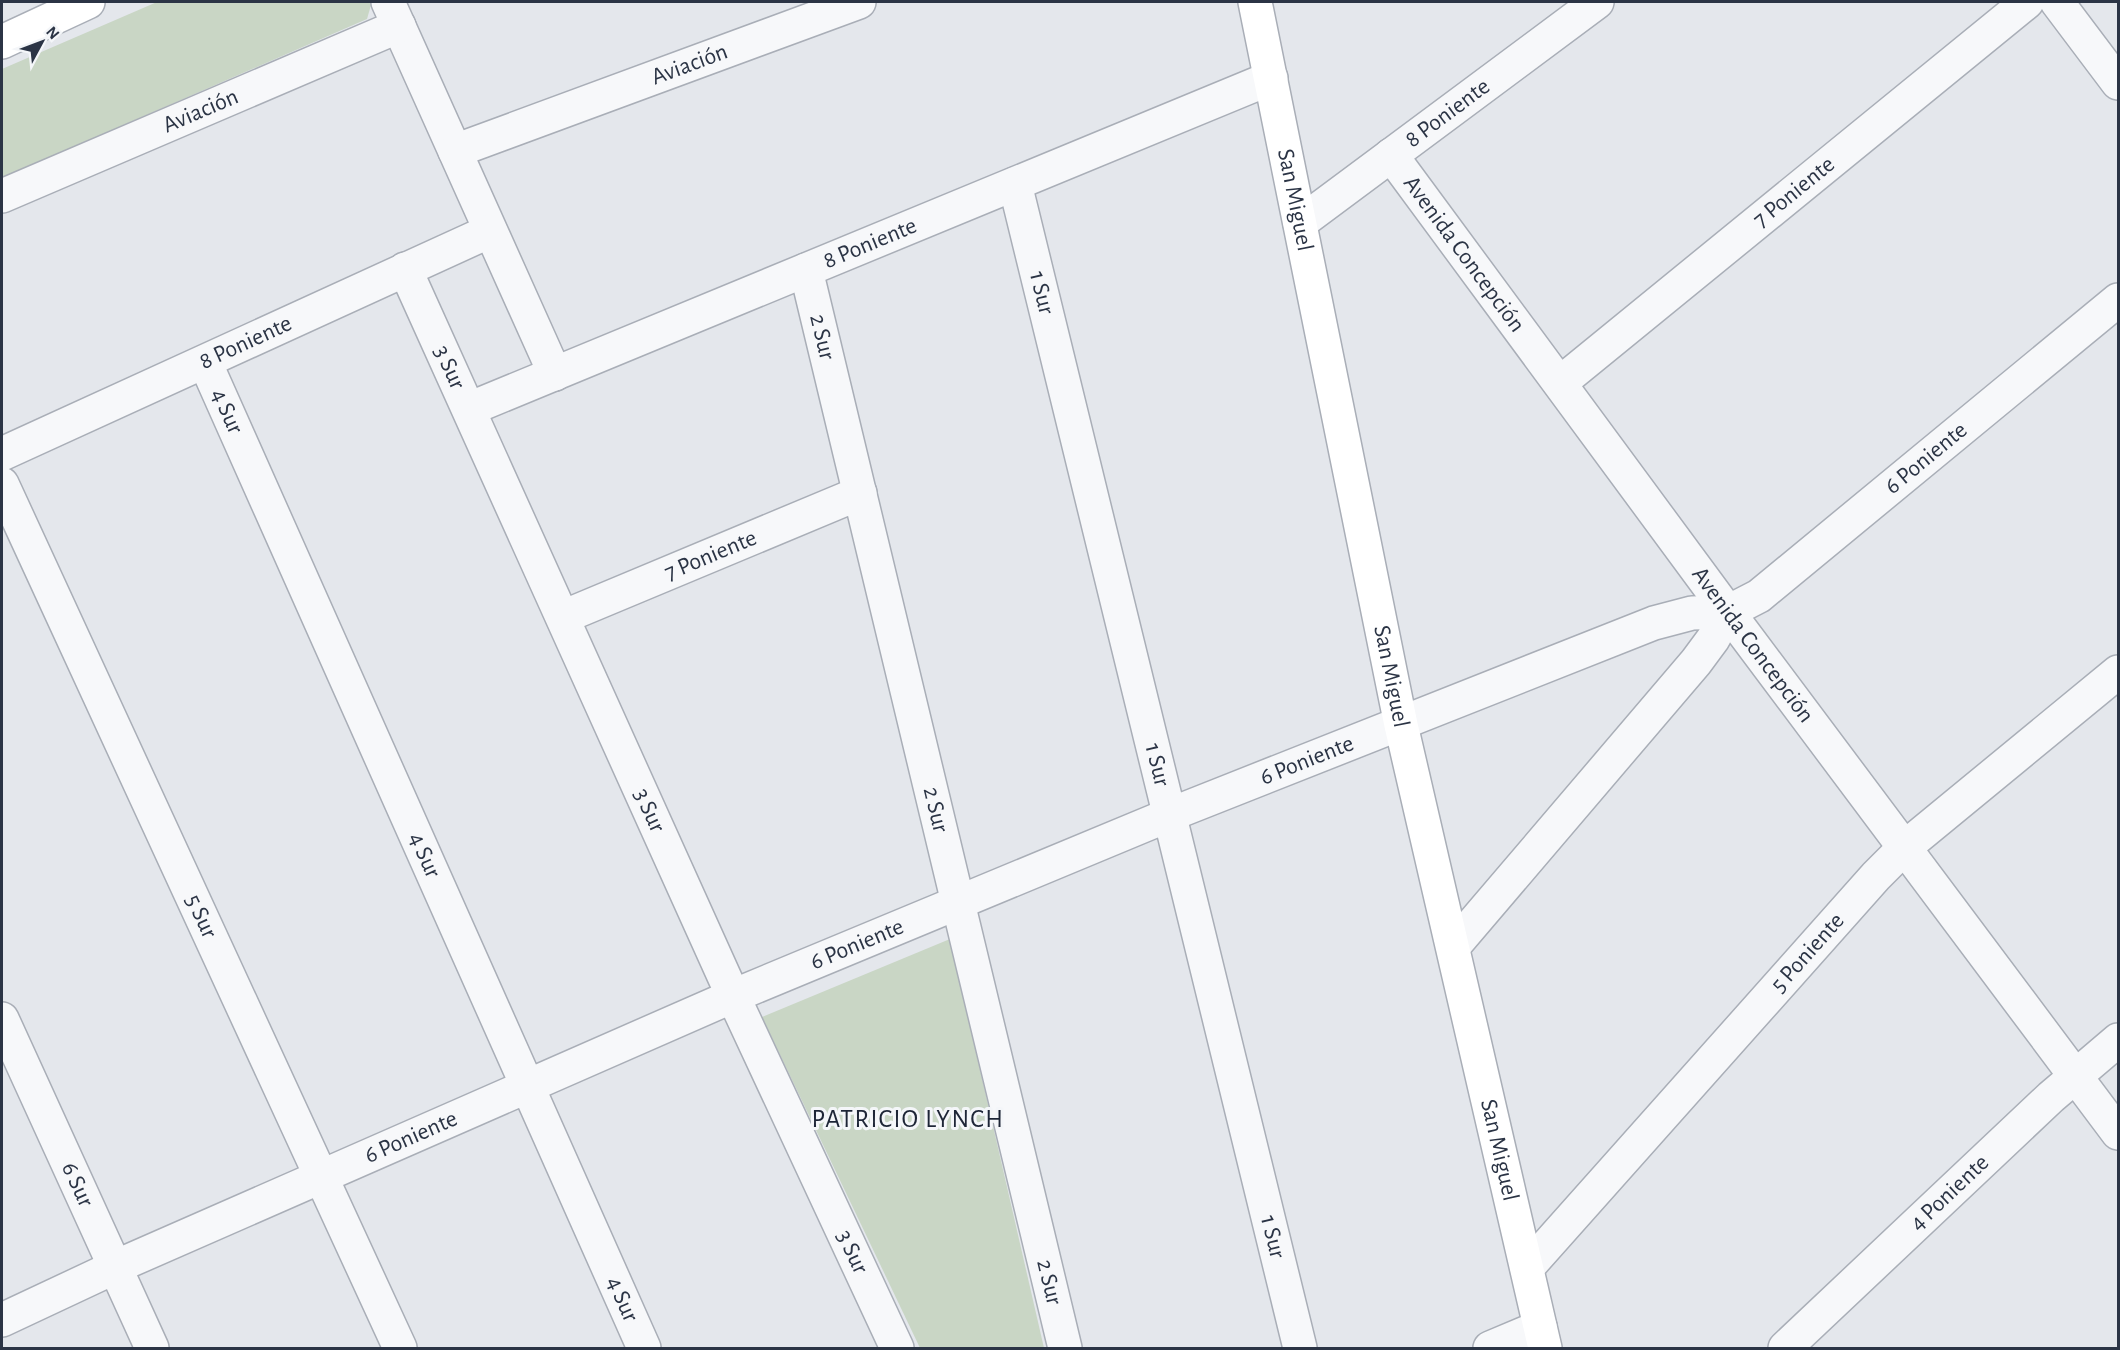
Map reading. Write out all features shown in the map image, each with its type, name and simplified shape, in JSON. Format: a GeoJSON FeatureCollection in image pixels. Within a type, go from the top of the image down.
{"type":"FeatureCollection","features":[{"type":"Feature","properties":{"kind":"street"},"geometry":{"type":"LineString","coordinates":[[2,42],[88,2]]}},
{"type":"Feature","properties":{"kind":"street","name":"Aviación"},"geometry":{"type":"LineString","coordinates":[[455,151],[859,2]]}},
{"type":"Feature","properties":{"kind":"street","name":"San Miguel"},"geometry":{"type":"LineString","coordinates":[[1255,2],[1401,725],[1543,1338]]}},
{"type":"Feature","properties":{"kind":"street","name":"8 Poniente"},"geometry":{"type":"LineString","coordinates":[[1300,223],[1597,2]]}},
{"type":"Feature","properties":{"kind":"street","name":"7 Poniente"},"geometry":{"type":"LineString","coordinates":[[1560,383],[2027,2]]}},
{"type":"Feature","properties":{"kind":"street"},"geometry":{"type":"LineString","coordinates":[[2057,2],[2118,83]]}},
{"type":"Feature","properties":{"kind":"street"},"geometry":{"type":"LineString","coordinates":[[393,14],[555,374]]}},
{"type":"Feature","properties":{"kind":"street","name":"Aviación"},"geometry":{"type":"LineString","coordinates":[[2,196],[393,14]]}},
{"type":"Feature","properties":{"kind":"street","name":"8 Poniente"},"geometry":{"type":"LineString","coordinates":[[469,409],[1271,78]]}},
{"type":"Feature","properties":{"kind":"street","name":"Avenida Concepción"},"geometry":{"type":"LineString","coordinates":[[1392,155],[1728,612],[2118,1132]]}},
{"type":"Feature","properties":{"kind":"street","name":"1 Sur"},"geometry":{"type":"LineString","coordinates":[[1015,184],[1300,1348]]}},
{"type":"Feature","properties":{"kind":"street","name":"8 Poniente"},"geometry":{"type":"LineString","coordinates":[[2,454],[490,231]]}},
{"type":"Feature","properties":{"kind":"street","name":"3 Sur"},"geometry":{"type":"LineString","coordinates":[[405,269],[733,996],[897,1348]]}},
{"type":"Feature","properties":{"kind":"street","name":"2 Sur"},"geometry":{"type":"LineString","coordinates":[[806,270],[1065,1348]]}},
{"type":"Feature","properties":{"kind":"street","name":"6 Poniente"},"geometry":{"type":"LineString","coordinates":[[2,1320],[733,996],[1169,815],[1654,623],[1710,610],[1728,612],[1759,596],[2118,300]]}},
{"type":"Feature","properties":{"kind":"street","name":"4 Sur"},"geometry":{"type":"LineString","coordinates":[[205,362],[644,1348]]}},
{"type":"Feature","properties":{"kind":"street","name":"5 Sur"},"geometry":{"type":"LineString","coordinates":[[2,484],[400,1348]]}},
{"type":"Feature","properties":{"kind":"street","name":"7 Poniente"},"geometry":{"type":"LineString","coordinates":[[562,616],[860,493]]}},
{"type":"Feature","properties":{"kind":"street"},"geometry":{"type":"LineString","coordinates":[[1453,947],[1696,662],[1713,639],[1728,612]]}},
{"type":"Feature","properties":{"kind":"street","name":"5 Poniente"},"geometry":{"type":"LineString","coordinates":[[1527,1268],[1847,907],[1904,848],[2118,672]]}},
{"type":"Feature","properties":{"kind":"street","name":"6 Sur"},"geometry":{"type":"LineString","coordinates":[[2,1019],[152,1348]]}},
{"type":"Feature","properties":{"kind":"street","name":"4 Poniente"},"geometry":{"type":"LineString","coordinates":[[1785,1348],[2076,1075],[2118,1040]]}},
{"type":"Feature","properties":{"kind":"street"},"geometry":{"type":"LineString","coordinates":[[1490,1348],[1543,1338]]}},
{"type":"Feature","properties":{"kind":"green space"},"geometry":{"type":"Polygon","coordinates":[[[157,2],[369,2],[371,5],[367,19],[2,178],[2,69],[157,2]]]}},
{"type":"Feature","properties":{"kind":"green space"},"geometry":{"type":"Polygon","coordinates":[[[950,939],[1044,1348],[920,1348],[762,1017],[950,939]]]}},
{"type":"Feature","properties":{"kind":"district","name":"PATRICIO LYNCH"},"geometry":{"type":"Point","coordinates":[908,1119]}}]}
